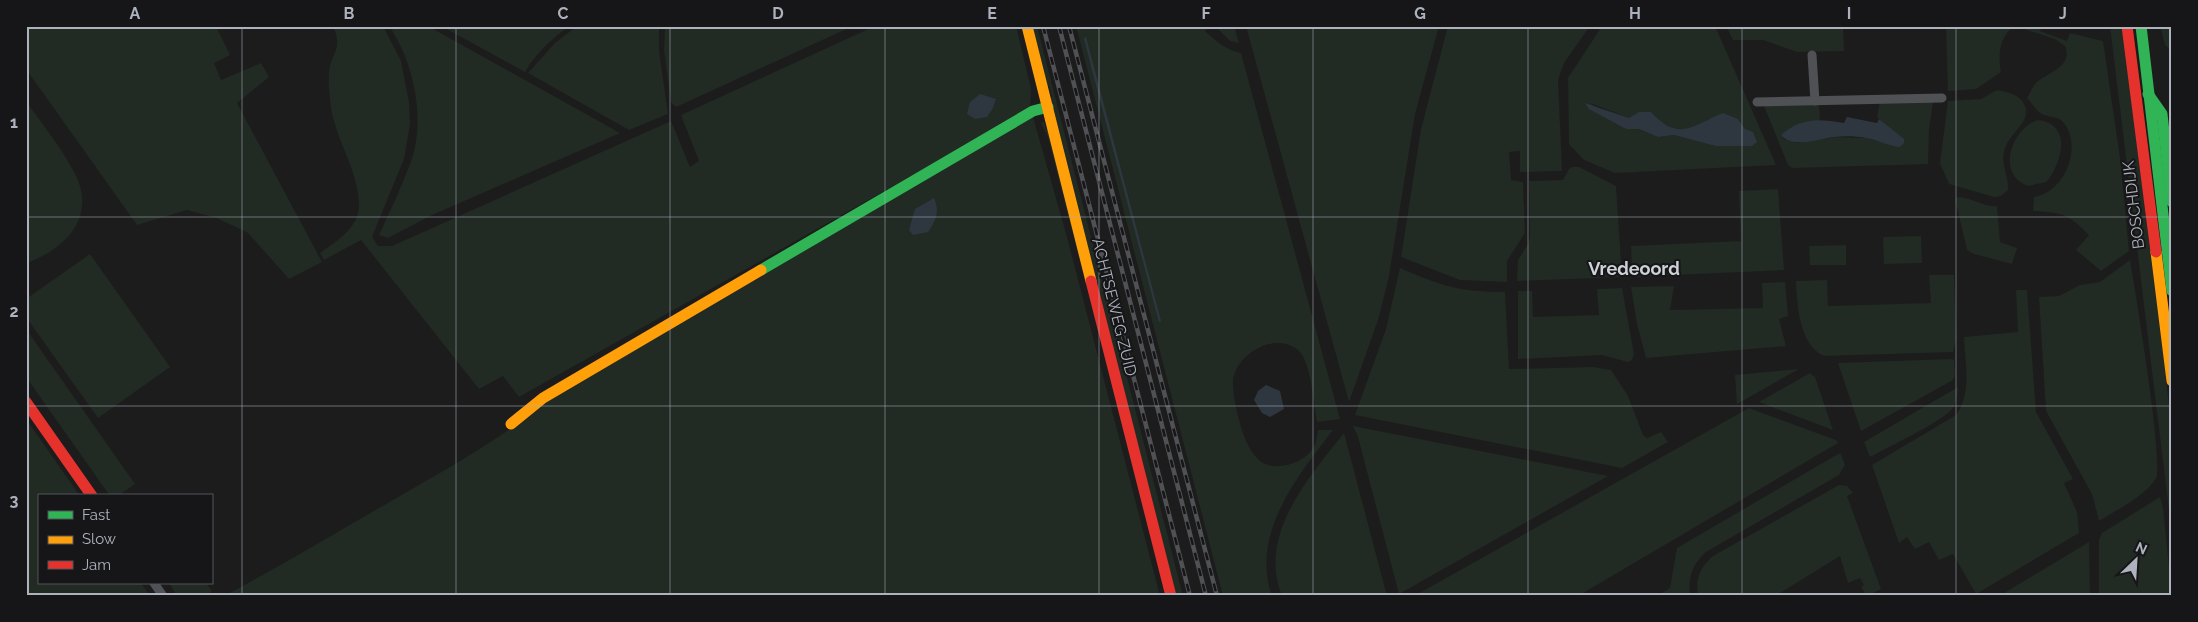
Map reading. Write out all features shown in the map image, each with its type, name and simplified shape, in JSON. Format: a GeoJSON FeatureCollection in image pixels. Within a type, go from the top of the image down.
{"type":"FeatureCollection","features":[{"type":"Feature","properties":{"kind":"street","name":"ACHTSEWEG ZUID"},"geometry":{"type":"LineString","coordinates":[[1027,26],[1171,596]]}},
{"type":"Feature","properties":{"kind":"street","name":"BOSCHDIJK"},"geometry":{"type":"LineString","coordinates":[[2127,26],[2172,381]]}},
{"type":"Feature","properties":{"kind":"street","name":"BOSCHDIJK"},"geometry":{"type":"LineString","coordinates":[[2141,26],[2172,290]]}},
{"type":"Feature","properties":{"kind":"street"},"geometry":{"type":"LineString","coordinates":[[1812,55],[1814,101]]}},
{"type":"Feature","properties":{"kind":"street","name":"BOSCHDIJK"},"geometry":{"type":"LineString","coordinates":[[2148,93],[2162,114],[2172,202]]}},
{"type":"Feature","properties":{"kind":"street"},"geometry":{"type":"LineString","coordinates":[[1757,102],[1942,98]]}},
{"type":"Feature","properties":{"kind":"street"},"geometry":{"type":"LineString","coordinates":[[511,424],[543,398],[1033,112],[1048,107]]}},
{"type":"Feature","properties":{"kind":"street"},"geometry":{"type":"LineString","coordinates":[[26,402],[91,494]]}},
{"type":"Feature","properties":{"kind":"street"},"geometry":{"type":"LineString","coordinates":[[155,584],[163,596]]}},
{"type":"Feature","properties":{"kind":"shaded area"},"geometry":{"type":"Polygon","coordinates":[[[26,26],[216,26],[230,55],[214,63],[221,80],[261,63],[269,77],[237,103],[322,262],[289,279],[248,233],[217,218],[187,210],[137,225],[26,69],[26,26]]]}},
{"type":"Feature","properties":{"kind":"shaded area"},"geometry":{"type":"Polygon","coordinates":[[[333,26],[383,26],[401,61],[409,102],[410,124],[404,159],[372,237],[378,246],[392,246],[671,121],[690,167],[699,161],[681,115],[875,26],[1016,26],[1031,89],[1030,109],[519,397],[503,376],[479,389],[361,240],[324,260],[320,253],[350,229],[359,208],[356,182],[331,108],[329,74],[337,46],[333,26]]]}},
{"type":"Feature","properties":{"kind":"shaded area"},"geometry":{"type":"Polygon","coordinates":[[[389,26],[428,26],[620,133],[430,216],[388,238],[379,235],[411,161],[417,128],[415,92],[411,74],[398,40],[389,26]]]}},
{"type":"Feature","properties":{"kind":"shaded area"},"geometry":{"type":"Polygon","coordinates":[[[441,26],[569,26],[545,47],[525,72],[441,26]]]}},
{"type":"Feature","properties":{"kind":"shaded area"},"geometry":{"type":"Polygon","coordinates":[[[577,26],[659,26],[659,51],[668,114],[629,130],[528,73],[555,43],[577,26]]]}},
{"type":"Feature","properties":{"kind":"shaded area"},"geometry":{"type":"Polygon","coordinates":[[[665,26],[853,26],[676,107],[671,102],[664,50],[665,26]]]}},
{"type":"Feature","properties":{"kind":"shaded area"},"geometry":{"type":"Polygon","coordinates":[[[1032,26],[1037,26],[1183,596],[1176,596],[1050,98],[1052,97],[1049,86],[1047,86],[1032,26]]]}},
{"type":"Feature","properties":{"kind":"shaded area"},"geometry":{"type":"Polygon","coordinates":[[[1076,26],[1210,26],[1205,31],[1214,39],[1226,48],[1241,53],[1340,419],[1317,422],[1307,366],[1300,352],[1290,345],[1280,343],[1268,344],[1257,349],[1247,355],[1239,364],[1234,374],[1233,385],[1240,425],[1253,454],[1265,464],[1278,466],[1300,460],[1313,449],[1318,430],[1333,430],[1293,486],[1272,528],[1267,550],[1267,573],[1272,596],[1223,596],[1076,26]]]}},
{"type":"Feature","properties":{"kind":"shaded area"},"geometry":{"type":"Polygon","coordinates":[[[1215,26],[1234,26],[1239,43],[1230,41],[1215,26]]]}},
{"type":"Feature","properties":{"kind":"shaded area"},"geometry":{"type":"Polygon","coordinates":[[[1246,26],[1439,26],[1415,114],[1389,276],[1379,317],[1349,402],[1246,26]]]}},
{"type":"Feature","properties":{"kind":"shaded area"},"geometry":{"type":"Polygon","coordinates":[[[1448,26],[1590,26],[1564,63],[1558,80],[1562,171],[1520,172],[1520,151],[1509,152],[1511,180],[1523,182],[1525,233],[1507,261],[1507,282],[1460,280],[1401,257],[1421,129],[1448,26]]]}},
{"type":"Feature","properties":{"kind":"shaded area"},"geometry":{"type":"Polygon","coordinates":[[[1602,26],[1715,26],[1776,165],[1615,173],[1584,160],[1569,144],[1568,78],[1602,26]],[[1590,103],[1626,129],[1639,129],[1658,137],[1674,135],[1693,139],[1745,129],[1738,119],[1709,119],[1690,129],[1675,129],[1660,122],[1651,112],[1629,118],[1590,103]]]}},
{"type":"Feature","properties":{"kind":"shaded area"},"geometry":{"type":"Polygon","coordinates":[[[1726,26],[1843,26],[1844,51],[1797,52],[1763,40],[1733,40],[1726,26]]]}},
{"type":"Feature","properties":{"kind":"shaded area"},"geometry":{"type":"Polygon","coordinates":[[[1946,26],[2041,26],[2040,31],[2067,41],[2070,33],[2103,41],[2120,158],[2129,251],[2101,271],[2076,250],[2089,235],[2082,228],[2070,218],[2051,212],[2033,211],[2034,197],[2045,194],[2062,178],[2071,156],[2072,145],[2069,133],[2062,120],[2040,113],[2027,98],[2039,80],[2062,65],[2067,53],[2065,46],[2055,39],[2013,27],[2008,31],[2002,42],[2001,72],[1976,89],[1948,91],[1946,26]]]}},
{"type":"Feature","properties":{"kind":"shaded area"},"geometry":{"type":"Polygon","coordinates":[[[2110,26],[2122,26],[2172,429],[2172,535],[2110,26]]]}},
{"type":"Feature","properties":{"kind":"shaded area"},"geometry":{"type":"Polygon","coordinates":[[[2160,26],[2172,26],[2172,51],[2165,45],[2160,26]]]}},
{"type":"Feature","properties":{"kind":"shaded area"},"geometry":{"type":"Polygon","coordinates":[[[1086,37],[1161,321],[1159,322],[1092,70],[1084,38],[1086,37]]]}},
{"type":"Feature","properties":{"kind":"shaded area"},"geometry":{"type":"Polygon","coordinates":[[[1997,90],[2019,98],[2024,104],[2026,116],[2006,145],[2004,152],[2003,157],[2008,190],[2001,196],[1994,197],[1949,184],[1940,163],[1948,101],[1981,99],[1997,90]]]}},
{"type":"Feature","properties":{"kind":"shaded area"},"geometry":{"type":"Polygon","coordinates":[[[980,94],[996,99],[987,117],[975,119],[967,114],[970,102],[980,94]]]}},
{"type":"Feature","properties":{"kind":"shaded area"},"geometry":{"type":"Polygon","coordinates":[[[26,101],[74,172],[80,188],[82,203],[80,216],[74,229],[65,240],[41,257],[26,263],[26,101]]]}},
{"type":"Feature","properties":{"kind":"shaded area"},"geometry":{"type":"Polygon","coordinates":[[[1880,101],[1933,101],[1929,129],[1928,164],[1792,168],[1788,165],[1764,106],[1819,103],[1820,121],[1781,135],[1784,139],[1797,143],[1836,137],[1866,138],[1895,146],[1885,124],[1877,117],[1880,101]]]}},
{"type":"Feature","properties":{"kind":"shaded area"},"geometry":{"type":"Polygon","coordinates":[[[1585,103],[1629,118],[1639,112],[1651,112],[1670,127],[1678,129],[1686,129],[1723,113],[1738,119],[1745,129],[1753,132],[1757,142],[1752,146],[1716,146],[1674,135],[1658,137],[1639,129],[1626,129],[1589,109],[1585,103]]]}},
{"type":"Feature","properties":{"kind":"shaded area"},"geometry":{"type":"Polygon","coordinates":[[[1033,117],[1067,237],[1160,596],[224,596],[448,468],[508,430],[546,402],[1033,117]]]}},
{"type":"Feature","properties":{"kind":"shaded area"},"geometry":{"type":"Polygon","coordinates":[[[1847,117],[1877,123],[1879,119],[1904,139],[1904,143],[1900,147],[1862,137],[1850,136],[1792,142],[1781,135],[1804,122],[1819,120],[1844,123],[1847,117]]]}},
{"type":"Feature","properties":{"kind":"shaded area"},"geometry":{"type":"Polygon","coordinates":[[[2038,120],[2049,123],[2056,129],[2060,137],[2060,156],[2046,182],[2028,186],[2018,180],[2012,172],[2011,152],[2021,132],[2029,124],[2038,120]]]}},
{"type":"Feature","properties":{"kind":"shaded area"},"geometry":{"type":"Polygon","coordinates":[[[1044,122],[1046,130],[1048,130],[1166,596],[1048,137],[1041,123],[1044,122]]]}},
{"type":"Feature","properties":{"kind":"shaded area"},"geometry":{"type":"Polygon","coordinates":[[[1572,167],[1579,167],[1616,186],[1622,277],[1517,281],[1518,260],[1528,244],[1530,236],[1529,181],[1563,180],[1572,167]]]}},
{"type":"Feature","properties":{"kind":"shaded area"},"geometry":{"type":"Polygon","coordinates":[[[1778,189],[1784,270],[1632,277],[1631,246],[1741,241],[1739,191],[1778,189]]]}},
{"type":"Feature","properties":{"kind":"shaded area"},"geometry":{"type":"Polygon","coordinates":[[[1958,197],[1997,206],[2000,242],[2017,248],[2012,264],[1974,254],[1967,250],[1955,199],[1958,197]]]}},
{"type":"Feature","properties":{"kind":"shaded area"},"geometry":{"type":"Polygon","coordinates":[[[934,198],[937,212],[933,224],[928,232],[913,235],[909,230],[915,209],[934,198]]]}},
{"type":"Feature","properties":{"kind":"shaded area"},"geometry":{"type":"Polygon","coordinates":[[[1921,236],[1922,263],[1884,264],[1883,237],[1921,236]]]}},
{"type":"Feature","properties":{"kind":"shaded area"},"geometry":{"type":"Polygon","coordinates":[[[1846,245],[1846,265],[1810,265],[1809,246],[1846,245]]]}},
{"type":"Feature","properties":{"kind":"shaded area"},"geometry":{"type":"Polygon","coordinates":[[[90,254],[170,367],[98,418],[26,317],[26,299],[90,254]]]}},
{"type":"Feature","properties":{"kind":"shaded area"},"geometry":{"type":"Polygon","coordinates":[[[2130,260],[2153,410],[2156,441],[2156,478],[2146,490],[2099,521],[2092,494],[2046,411],[2039,297],[2059,296],[2080,285],[2100,282],[2130,260]]]}},
{"type":"Feature","properties":{"kind":"shaded area"},"geometry":{"type":"Polygon","coordinates":[[[1400,268],[1451,287],[1475,291],[1505,292],[1509,369],[1593,367],[1611,370],[1628,396],[1643,435],[1647,438],[1661,432],[1668,442],[1622,468],[1355,415],[1386,329],[1400,268]]]}},
{"type":"Feature","properties":{"kind":"shaded area"},"geometry":{"type":"Polygon","coordinates":[[[1929,275],[1954,275],[1956,340],[1953,352],[1824,356],[1816,351],[1804,334],[1797,301],[1796,281],[1827,280],[1828,306],[1931,303],[1929,275]]]}},
{"type":"Feature","properties":{"kind":"shaded area"},"geometry":{"type":"Polygon","coordinates":[[[1785,282],[1788,316],[1779,319],[1786,346],[1646,358],[1637,324],[1631,287],[1674,286],[1670,310],[1763,308],[1762,283],[1785,282]]]}},
{"type":"Feature","properties":{"kind":"shaded area"},"geometry":{"type":"Polygon","coordinates":[[[1622,288],[1634,354],[1632,360],[1628,362],[1602,355],[1518,359],[1518,291],[1532,291],[1533,317],[1599,315],[1597,289],[1622,288]]]}},
{"type":"Feature","properties":{"kind":"shaded area"},"geometry":{"type":"Polygon","coordinates":[[[2016,290],[2027,290],[2036,412],[2073,479],[2064,483],[2077,512],[2079,533],[1976,594],[1953,554],[1939,560],[1929,542],[1915,549],[1907,537],[1899,543],[1872,465],[1956,415],[1961,407],[1966,388],[1964,337],[2018,332],[2016,290]]]}},
{"type":"Feature","properties":{"kind":"shaded area"},"geometry":{"type":"Polygon","coordinates":[[[26,329],[135,484],[121,494],[109,494],[26,377],[26,329]]]}},
{"type":"Feature","properties":{"kind":"shaded area"},"geometry":{"type":"Polygon","coordinates":[[[1954,360],[1955,376],[1953,380],[1861,431],[1838,363],[1954,360]]]}},
{"type":"Feature","properties":{"kind":"shaded area"},"geometry":{"type":"Polygon","coordinates":[[[1799,369],[1737,404],[1735,375],[1799,369]]]}},
{"type":"Feature","properties":{"kind":"shaded area"},"geometry":{"type":"Polygon","coordinates":[[[1810,373],[1815,377],[1833,430],[1759,402],[1810,373]]]}},
{"type":"Feature","properties":{"kind":"shaded area"},"geometry":{"type":"Polygon","coordinates":[[[1266,385],[1280,391],[1284,409],[1270,417],[1262,413],[1254,400],[1258,391],[1266,385]]]}},
{"type":"Feature","properties":{"kind":"shaded area"},"geometry":{"type":"Polygon","coordinates":[[[1958,387],[1955,404],[1946,415],[1926,428],[1870,457],[1864,442],[1958,387]]]}},
{"type":"Feature","properties":{"kind":"shaded area"},"geometry":{"type":"Polygon","coordinates":[[[1749,408],[1836,440],[1838,443],[1578,596],[1414,596],[1749,408]]]}},
{"type":"Feature","properties":{"kind":"shaded area"},"geometry":{"type":"Polygon","coordinates":[[[26,419],[79,494],[38,494],[38,584],[142,584],[150,596],[26,596],[26,419]]]}},
{"type":"Feature","properties":{"kind":"shaded area"},"geometry":{"type":"Polygon","coordinates":[[[1353,426],[1608,476],[1399,594],[1358,437],[1353,426]]]}},
{"type":"Feature","properties":{"kind":"shaded area"},"geometry":{"type":"Polygon","coordinates":[[[1344,433],[1387,596],[1282,596],[1276,573],[1276,551],[1281,529],[1290,508],[1302,488],[1344,433]]]}},
{"type":"Feature","properties":{"kind":"shaded area"},"geometry":{"type":"Polygon","coordinates":[[[1841,454],[1845,465],[1839,475],[1706,552],[1697,562],[1690,577],[1690,596],[1657,596],[1670,588],[1677,548],[1841,454]]]}},
{"type":"Feature","properties":{"kind":"shaded area"},"geometry":{"type":"Polygon","coordinates":[[[1839,485],[1847,486],[1853,493],[1847,496],[1881,589],[1867,596],[1861,587],[1864,585],[1860,578],[1848,583],[1840,556],[1775,596],[1698,596],[1698,579],[1705,564],[1713,556],[1839,485]]]}},
{"type":"Feature","properties":{"kind":"shaded area"},"geometry":{"type":"Polygon","coordinates":[[[2160,497],[2163,508],[2172,596],[2099,596],[2099,540],[2102,533],[2160,497]]]}},
{"type":"Feature","properties":{"kind":"shaded area"},"geometry":{"type":"Polygon","coordinates":[[[2089,542],[2090,596],[1999,596],[2089,542]]]}},
{"type":"Feature","properties":{"kind":"shaded area"},"geometry":{"type":"Polygon","coordinates":[[[170,584],[207,584],[212,591],[205,596],[177,596],[170,584]]]}},
{"type":"Feature","properties":{"kind":"railway"},"geometry":{"type":"LineString","coordinates":[[1043,26],[1190,596]]}},
{"type":"Feature","properties":{"kind":"railway"},"geometry":{"type":"LineString","coordinates":[[1059,26],[1206,596]]}},
{"type":"Feature","properties":{"kind":"railway"},"geometry":{"type":"LineString","coordinates":[[1069,26],[1217,596]]}},
{"type":"Feature","properties":{"kind":"traffic: fast"},"geometry":{"type":"LineString","coordinates":[[2141,26],[2172,291]]}},
{"type":"Feature","properties":{"kind":"traffic: fast"},"geometry":{"type":"LineString","coordinates":[[2148,94],[2162,114],[2172,202]]}},
{"type":"Feature","properties":{"kind":"traffic: fast"},"geometry":{"type":"LineString","coordinates":[[761,270],[1033,111],[1048,107]]}},
{"type":"Feature","properties":{"kind":"traffic: slow"},"geometry":{"type":"LineString","coordinates":[[1027,26],[1091,281]]}},
{"type":"Feature","properties":{"kind":"traffic: slow"},"geometry":{"type":"LineString","coordinates":[[2156,252],[2172,381]]}},
{"type":"Feature","properties":{"kind":"traffic: slow"},"geometry":{"type":"LineString","coordinates":[[511,424],[543,398],[761,270]]}},
{"type":"Feature","properties":{"kind":"traffic: jam"},"geometry":{"type":"LineString","coordinates":[[2127,26],[2156,252]]}},
{"type":"Feature","properties":{"kind":"traffic: jam"},"geometry":{"type":"LineString","coordinates":[[1091,281],[1171,596]]}},
{"type":"Feature","properties":{"kind":"traffic: jam"},"geometry":{"type":"LineString","coordinates":[[26,402],[91,494]]}},
{"type":"Feature","properties":{"kind":"district","name":"Vredeoord"},"geometry":{"type":"Point","coordinates":[1634,269]}}]}
